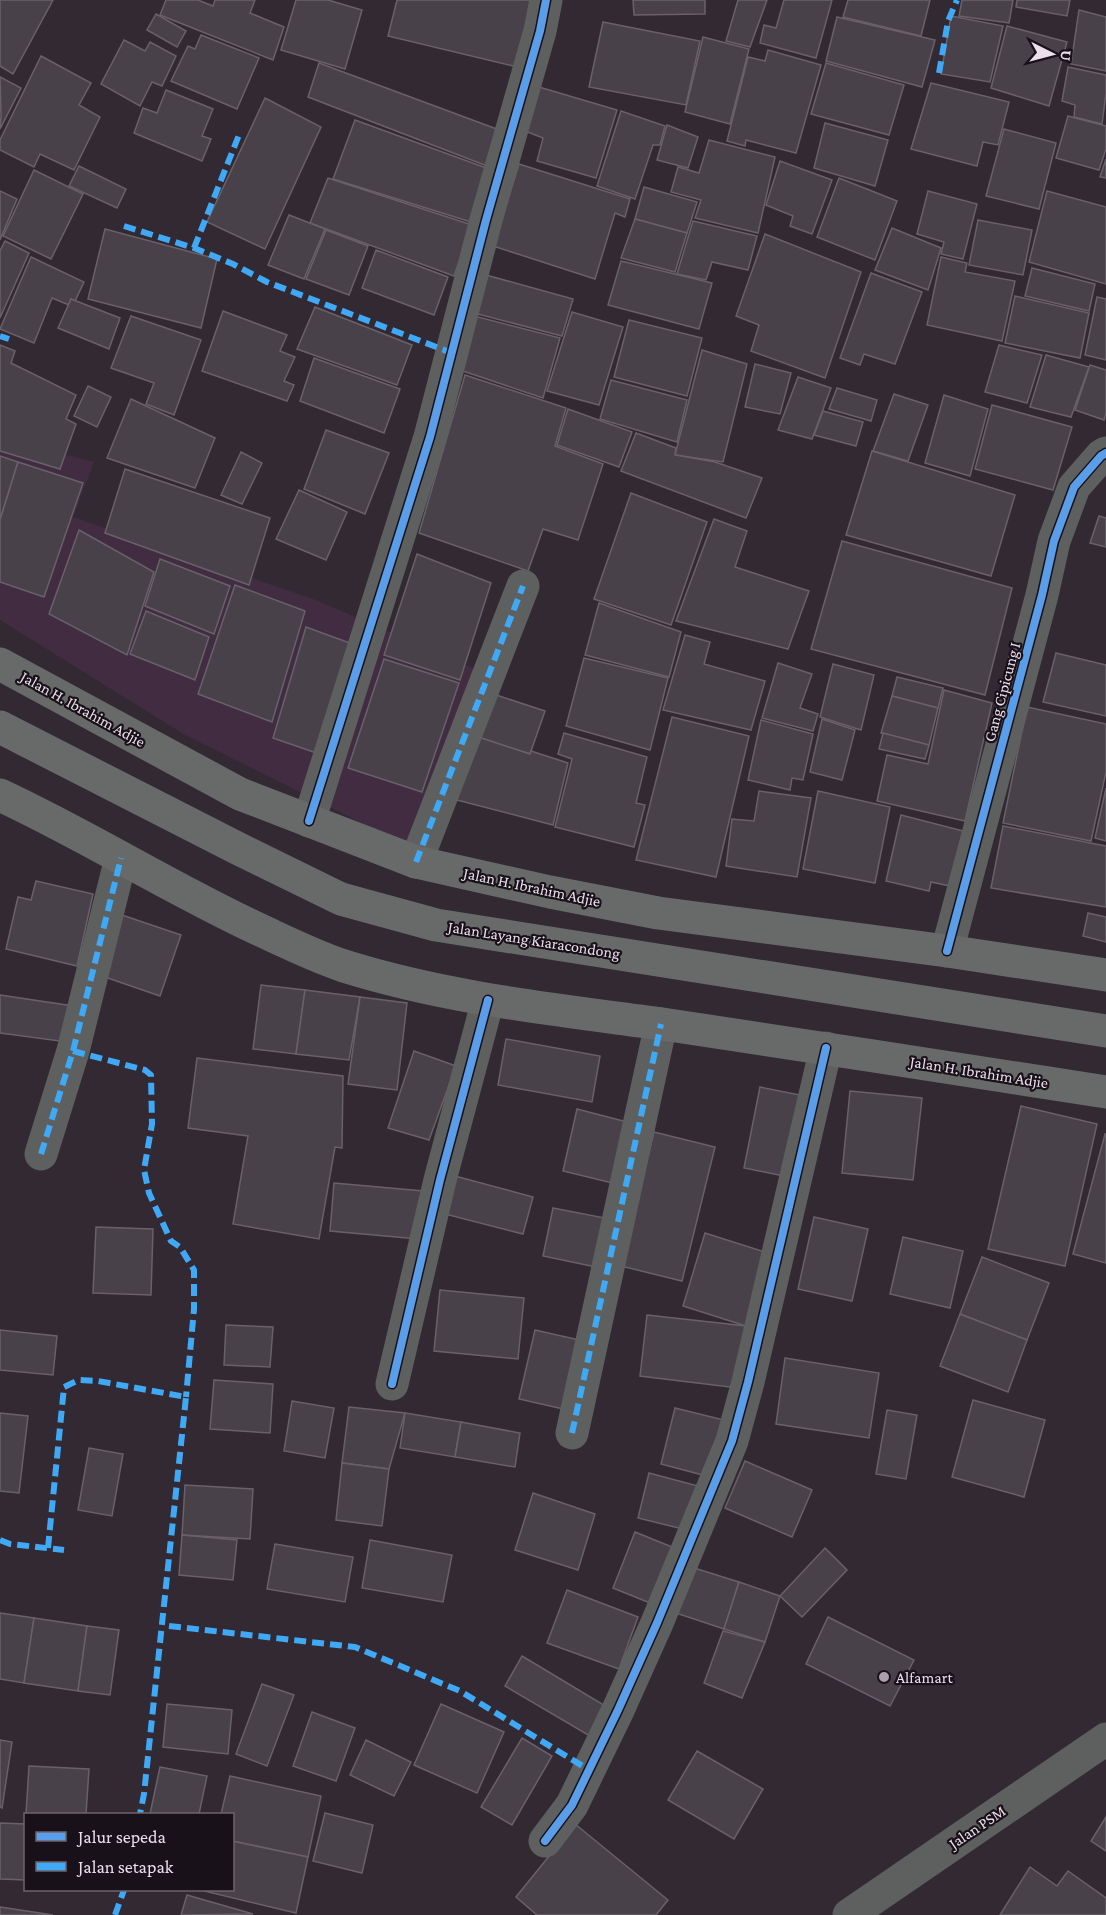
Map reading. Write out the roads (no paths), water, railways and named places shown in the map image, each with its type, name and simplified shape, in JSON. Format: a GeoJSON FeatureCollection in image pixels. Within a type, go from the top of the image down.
{"type":"FeatureCollection","features":[{"type":"Feature","properties":{"kind":"main road","name":"Jalan H. Ibrahim Adjie"},"geometry":{"type":"LineString","coordinates":[[0,664],[240,794],[416,862],[658,913],[947,951],[1106,975]]}},
{"type":"Feature","properties":{"kind":"main road","name":"Jalan Layang Kiaracondong"},"geometry":{"type":"LineString","coordinates":[[0,727],[341,899],[362,905],[436,925],[1106,1031]]}},
{"type":"Feature","properties":{"kind":"main road","name":"Jalan H. Ibrahim Adjie"},"geometry":{"type":"LineString","coordinates":[[0,795],[43,815],[210,907],[295,947],[375,975],[488,1000],[826,1048],[1106,1092]]}},
{"type":"Feature","properties":{"kind":"street"},"geometry":{"type":"LineString","coordinates":[[309,821],[430,437],[486,220],[540,31],[546,0]]}},
{"type":"Feature","properties":{"kind":"street","name":"Gang Cipicung I"},"geometry":{"type":"LineString","coordinates":[[947,951],[1042,595],[1054,541],[1074,487],[1106,453]]}},
{"type":"Feature","properties":{"kind":"street"},"geometry":{"type":"LineString","coordinates":[[416,862],[523,586]]}},
{"type":"Feature","properties":{"kind":"street"},"geometry":{"type":"LineString","coordinates":[[41,1154],[73,1052],[121,858]]}},
{"type":"Feature","properties":{"kind":"street"},"geometry":{"type":"LineString","coordinates":[[392,1384],[440,1180],[488,1000]]}},
{"type":"Feature","properties":{"kind":"street"},"geometry":{"type":"LineString","coordinates":[[572,1433],[661,1024]]}},
{"type":"Feature","properties":{"kind":"street"},"geometry":{"type":"LineString","coordinates":[[545,1841],[572,1805],[618,1710],[657,1623],[732,1441],[748,1382],[826,1048]]}},
{"type":"Feature","properties":{"kind":"street","name":"Jalan PSM"},"geometry":{"type":"LineString","coordinates":[[849,1915],[1106,1739]]}},
{"type":"Feature","properties":{"kind":"place","name":"Alfamart"},"geometry":{"type":"Point","coordinates":[884,1677]}}]}
